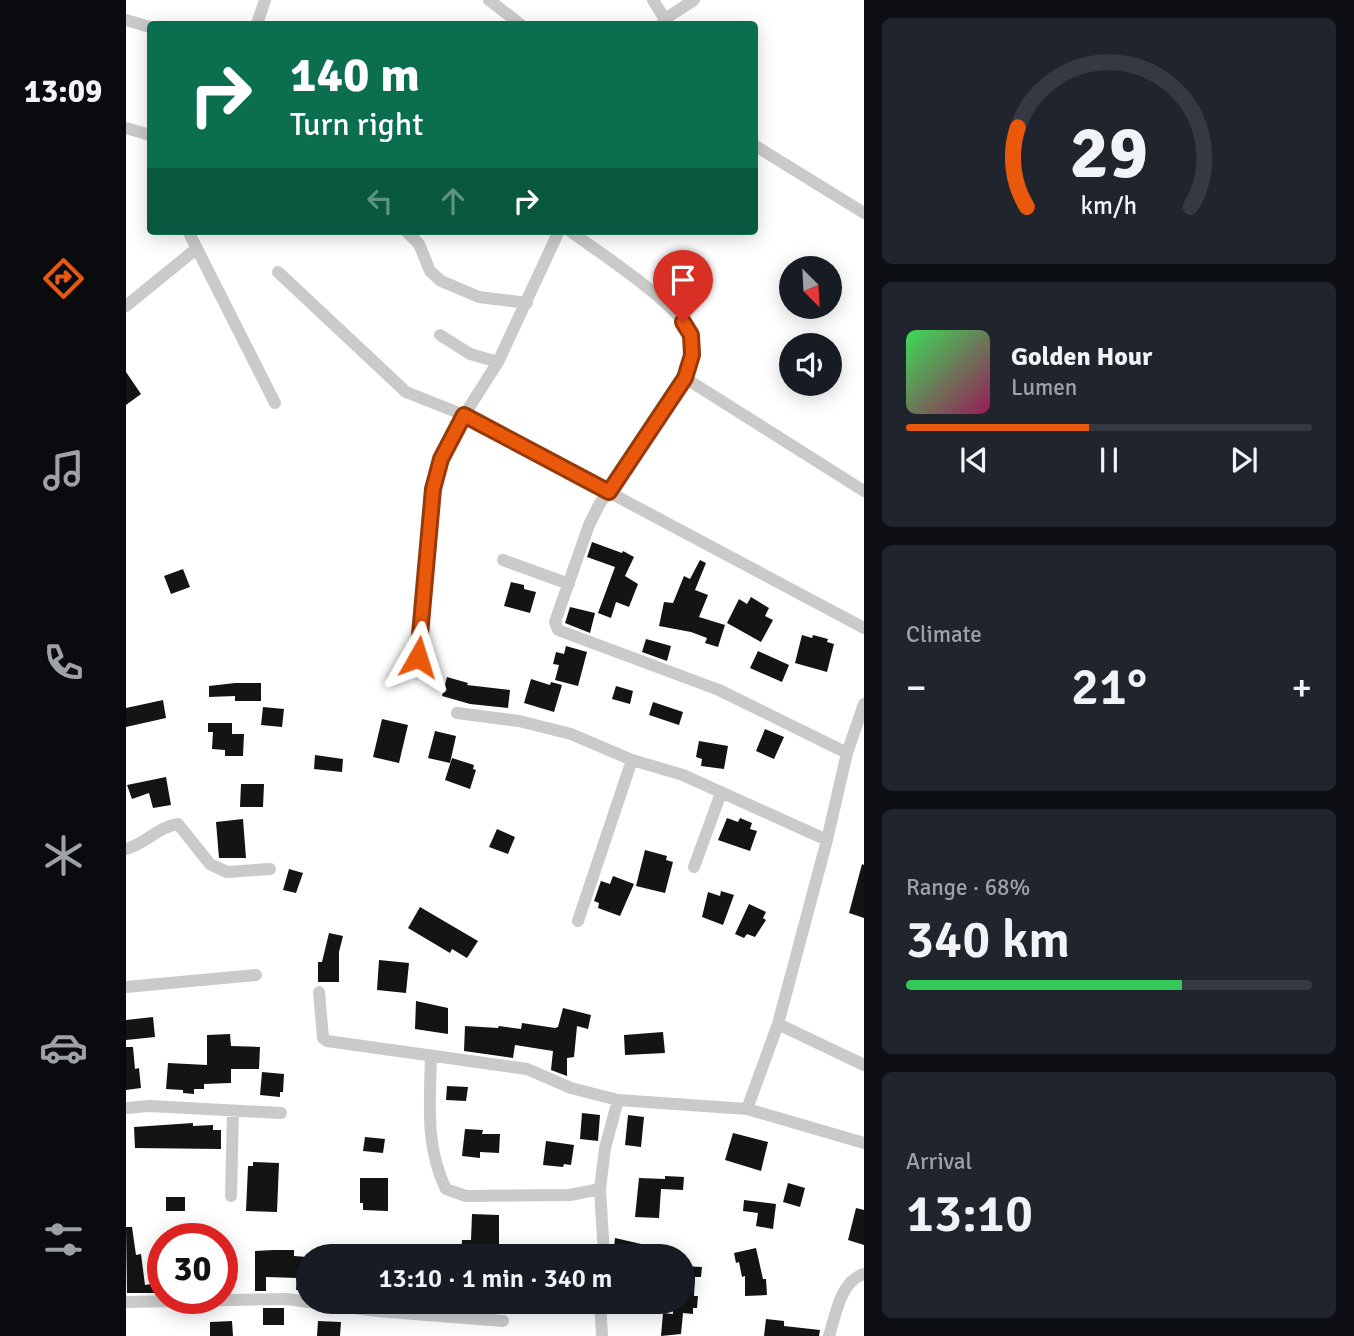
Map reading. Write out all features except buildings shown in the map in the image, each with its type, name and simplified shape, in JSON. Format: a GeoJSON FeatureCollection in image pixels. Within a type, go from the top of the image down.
{"type":"FeatureCollection","features":[{"type":"Feature","properties":{"kind":"street"},"geometry":{"type":"LineString","coordinates":[[258,21],[265,0]]}},
{"type":"Feature","properties":{"kind":"street"},"geometry":{"type":"LineString","coordinates":[[489,0],[516,21]]}},
{"type":"Feature","properties":{"kind":"street"},"geometry":{"type":"LineString","coordinates":[[653,0],[664,21]]}},
{"type":"Feature","properties":{"kind":"street"},"geometry":{"type":"LineString","coordinates":[[668,21],[694,0]]}},
{"type":"Feature","properties":{"kind":"street"},"geometry":{"type":"LineString","coordinates":[[126,20],[147,26]]}},
{"type":"Feature","properties":{"kind":"street"},"geometry":{"type":"LineString","coordinates":[[126,128],[147,134]]}},
{"type":"Feature","properties":{"kind":"street"},"geometry":{"type":"LineString","coordinates":[[758,147],[864,213]]}},
{"type":"Feature","properties":{"kind":"street"},"geometry":{"type":"LineString","coordinates":[[190,235],[275,403]]}},
{"type":"Feature","properties":{"kind":"street"},"geometry":{"type":"LineString","coordinates":[[410,235],[419,244],[430,271],[441,281],[479,297],[527,303]]}},
{"type":"Feature","properties":{"kind":"street"},"geometry":{"type":"LineString","coordinates":[[418,657],[433,489],[441,459],[464,415],[498,362],[557,235]]}},
{"type":"Feature","properties":{"kind":"street"},"geometry":{"type":"LineString","coordinates":[[575,235],[674,310],[691,335],[692,355],[685,378],[589,525],[555,621],[558,629],[567,635],[719,690],[847,753]]}},
{"type":"Feature","properties":{"kind":"street"},"geometry":{"type":"LineString","coordinates":[[126,306],[196,249]]}},
{"type":"Feature","properties":{"kind":"street"},"geometry":{"type":"LineString","coordinates":[[278,272],[406,393],[464,415],[864,628]]}},
{"type":"Feature","properties":{"kind":"street"},"geometry":{"type":"LineString","coordinates":[[440,335],[470,354],[498,362]]}},
{"type":"Feature","properties":{"kind":"street"},"geometry":{"type":"LineString","coordinates":[[685,378],[864,491]]}},
{"type":"Feature","properties":{"kind":"street"},"geometry":{"type":"LineString","coordinates":[[503,560],[569,584]]}},
{"type":"Feature","properties":{"kind":"street"},"geometry":{"type":"LineString","coordinates":[[747,1109],[778,1024],[847,753],[864,704]]}},
{"type":"Feature","properties":{"kind":"street"},"geometry":{"type":"LineString","coordinates":[[457,713],[519,721],[571,734],[632,760],[683,775],[827,840]]}},
{"type":"Feature","properties":{"kind":"street"},"geometry":{"type":"LineString","coordinates":[[578,921],[632,760]]}},
{"type":"Feature","properties":{"kind":"street"},"geometry":{"type":"LineString","coordinates":[[694,867],[721,793]]}},
{"type":"Feature","properties":{"kind":"street"},"geometry":{"type":"LineString","coordinates":[[126,849],[136,846],[167,825],[178,824],[210,864],[227,872],[270,869]]}},
{"type":"Feature","properties":{"kind":"street"},"geometry":{"type":"LineString","coordinates":[[126,987],[256,975]]}},
{"type":"Feature","properties":{"kind":"street"},"geometry":{"type":"LineString","coordinates":[[319,992],[323,1038],[327,1041],[527,1069],[571,1088],[618,1100],[747,1109],[864,1143]]}},
{"type":"Feature","properties":{"kind":"street"},"geometry":{"type":"LineString","coordinates":[[778,1024],[864,1065]]}},
{"type":"Feature","properties":{"kind":"street"},"geometry":{"type":"LineString","coordinates":[[431,1056],[432,1150],[437,1172],[446,1189],[466,1196],[570,1195],[600,1189]]}},
{"type":"Feature","properties":{"kind":"street"},"geometry":{"type":"LineString","coordinates":[[603,1244],[600,1189],[605,1148],[618,1100]]}},
{"type":"Feature","properties":{"kind":"street"},"geometry":{"type":"LineString","coordinates":[[126,1108],[149,1106],[281,1113]]}},
{"type":"Feature","properties":{"kind":"street"},"geometry":{"type":"LineString","coordinates":[[231,1196],[233,1111]]}},
{"type":"Feature","properties":{"kind":"street"},"geometry":{"type":"LineString","coordinates":[[829,1336],[844,1290],[857,1276],[864,1274]]}},
{"type":"Feature","properties":{"kind":"street"},"geometry":{"type":"LineString","coordinates":[[126,1302],[296,1300]]}},
{"type":"Feature","properties":{"kind":"street"},"geometry":{"type":"LineString","coordinates":[[415,1314],[503,1321]]}},
{"type":"Feature","properties":{"kind":"street"},"geometry":{"type":"LineString","coordinates":[[601,1314],[602,1336]]}},
{"type":"Feature","properties":{"kind":"route"},"geometry":{"type":"LineString","coordinates":[[418,657],[433,489],[441,459],[464,415],[609,492],[685,378],[692,355],[691,335],[683,322]]}}]}
